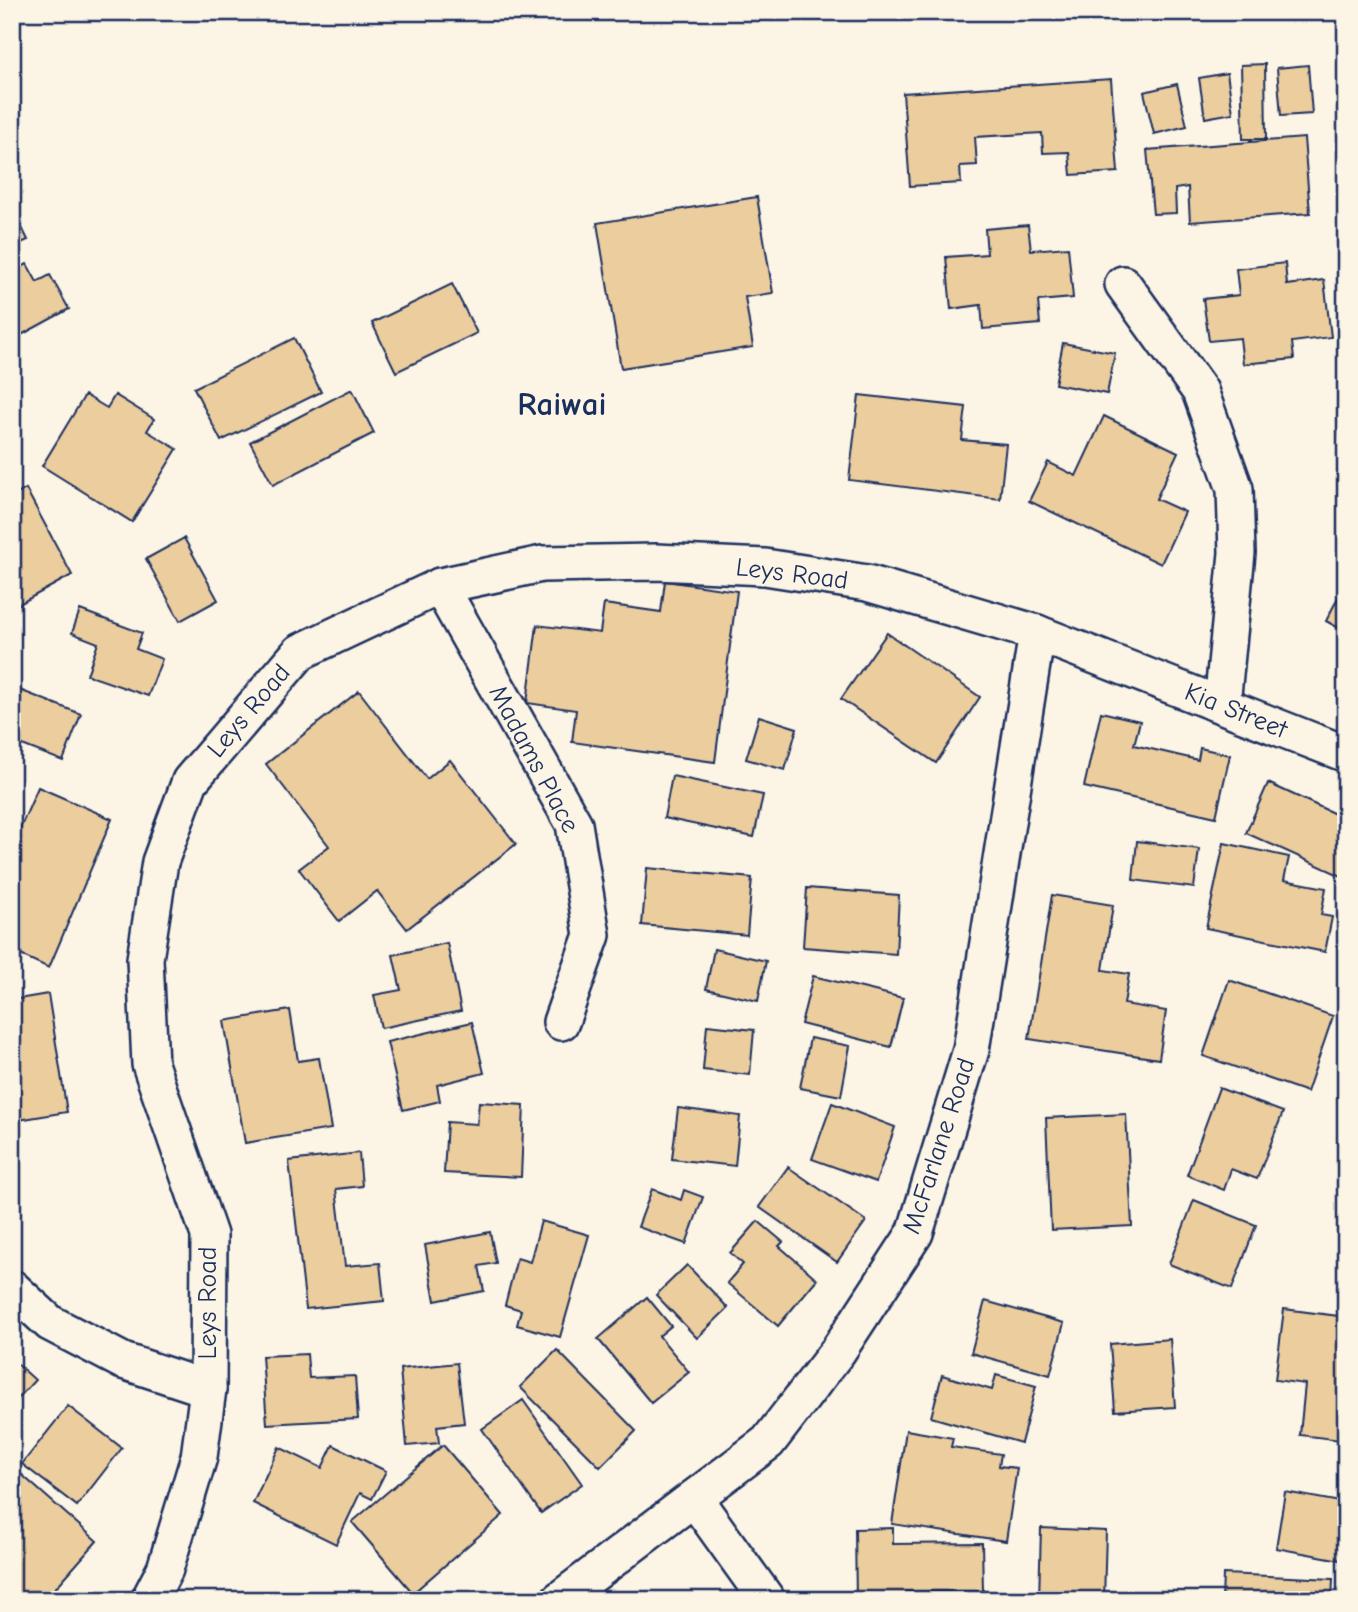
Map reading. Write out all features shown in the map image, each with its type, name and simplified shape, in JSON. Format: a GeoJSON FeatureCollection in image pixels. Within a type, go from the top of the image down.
{"type":"FeatureCollection","features":[{"type":"Feature","properties":{"kind":"street"},"geometry":{"type":"LineString","coordinates":[[1123,284],[1200,391],[1236,489],[1237,553],[1222,705]]}},
{"type":"Feature","properties":{"kind":"street","name":"Leys Road"},"geometry":{"type":"LineString","coordinates":[[149,1600],[165,1569],[199,1457],[208,1389],[209,1235],[150,1064],[145,959],[160,862],[190,781],[300,652],[440,586],[542,564],[656,562],[765,567],[867,583],[1037,633],[1126,667]]}},
{"type":"Feature","properties":{"kind":"street","name":"Madams Place"},"geometry":{"type":"LineString","coordinates":[[440,586],[574,824],[593,935],[561,1022]]}},
{"type":"Feature","properties":{"kind":"street","name":"McFarlane Road"},"geometry":{"type":"LineString","coordinates":[[559,1600],[768,1442],[838,1351],[915,1234],[971,1050],[1037,633]]}},
{"type":"Feature","properties":{"kind":"street","name":"Kia Street"},"geometry":{"type":"LineString","coordinates":[[1126,667],[1346,754]]}},
{"type":"Feature","properties":{"kind":"street"},"geometry":{"type":"LineString","coordinates":[[12,1288],[50,1323],[123,1362],[208,1389]]}},
{"type":"Feature","properties":{"kind":"street"},"geometry":{"type":"LineString","coordinates":[[694,1499],[767,1600]]}},
{"type":"Feature","properties":{"kind":"building"},"geometry":{"type":"Polygon","coordinates":[[[1279,12],[1279,15],[1081,13],[1279,12]]]}},
{"type":"Feature","properties":{"kind":"building"},"geometry":{"type":"Polygon","coordinates":[[[1265,64],[1266,139],[1243,139],[1241,65],[1265,64]]]}},
{"type":"Feature","properties":{"kind":"building"},"geometry":{"type":"Polygon","coordinates":[[[1308,65],[1312,114],[1281,116],[1277,68],[1308,65]]]}},
{"type":"Feature","properties":{"kind":"building"},"geometry":{"type":"Polygon","coordinates":[[[1227,73],[1233,113],[1205,118],[1199,78],[1227,73]]]}},
{"type":"Feature","properties":{"kind":"building"},"geometry":{"type":"Polygon","coordinates":[[[1111,79],[1118,172],[1071,175],[1069,152],[1043,153],[1042,133],[975,137],[977,165],[960,166],[961,183],[910,186],[903,93],[1111,79]]]}},
{"type":"Feature","properties":{"kind":"building"},"geometry":{"type":"Polygon","coordinates":[[[1177,84],[1187,126],[1154,134],[1144,92],[1177,84]]]}},
{"type":"Feature","properties":{"kind":"building"},"geometry":{"type":"Polygon","coordinates":[[[1304,138],[1310,213],[1190,222],[1188,187],[1175,189],[1176,213],[1153,214],[1147,150],[1304,138]]]}},
{"type":"Feature","properties":{"kind":"building"},"geometry":{"type":"Polygon","coordinates":[[[757,197],[773,293],[745,297],[753,347],[621,368],[597,223],[757,197]]]}},
{"type":"Feature","properties":{"kind":"building"},"geometry":{"type":"Polygon","coordinates":[[[12,207],[28,240],[12,247],[12,207]]]}},
{"type":"Feature","properties":{"kind":"building"},"geometry":{"type":"Polygon","coordinates":[[[1028,225],[1031,250],[1068,247],[1073,298],[1038,301],[1040,324],[983,329],[981,305],[951,309],[946,257],[987,254],[985,229],[1028,225]]]}},
{"type":"Feature","properties":{"kind":"building"},"geometry":{"type":"Polygon","coordinates":[[[1285,263],[1287,285],[1324,280],[1331,337],[1292,342],[1294,359],[1243,364],[1240,338],[1209,341],[1203,299],[1239,295],[1236,269],[1285,263]]]}},
{"type":"Feature","properties":{"kind":"building"},"geometry":{"type":"Polygon","coordinates":[[[27,264],[37,282],[50,275],[69,309],[12,340],[12,272],[27,264]]]}},
{"type":"Feature","properties":{"kind":"building"},"geometry":{"type":"Polygon","coordinates":[[[452,284],[477,333],[396,372],[372,323],[452,284]]]}},
{"type":"Feature","properties":{"kind":"building"},"geometry":{"type":"Polygon","coordinates":[[[294,338],[321,392],[221,441],[194,388],[294,338]]]}},
{"type":"Feature","properties":{"kind":"building"},"geometry":{"type":"Polygon","coordinates":[[[1063,343],[1115,353],[1107,394],[1055,384],[1063,343]]]}},
{"type":"Feature","properties":{"kind":"building"},"geometry":{"type":"Polygon","coordinates":[[[1341,343],[1346,343],[1346,372],[1343,372],[1341,343]]]}},
{"type":"Feature","properties":{"kind":"building"},"geometry":{"type":"Polygon","coordinates":[[[352,389],[374,433],[273,485],[250,442],[352,389]]]}},
{"type":"Feature","properties":{"kind":"building"},"geometry":{"type":"Polygon","coordinates":[[[85,395],[107,408],[115,395],[154,419],[147,431],[177,449],[132,522],[42,466],[85,395]]]}},
{"type":"Feature","properties":{"kind":"building"},"geometry":{"type":"Polygon","coordinates":[[[859,395],[966,407],[962,440],[1006,444],[1000,499],[849,480],[859,395]]]}},
{"type":"Feature","properties":{"kind":"building"},"geometry":{"type":"Polygon","coordinates":[[[1104,416],[1178,452],[1156,499],[1185,512],[1161,564],[1029,501],[1048,462],[1076,476],[1104,416]]]}},
{"type":"Feature","properties":{"kind":"building"},"geometry":{"type":"Polygon","coordinates":[[[1346,420],[1346,466],[1343,466],[1339,421],[1346,420]]]}},
{"type":"Feature","properties":{"kind":"building"},"geometry":{"type":"Polygon","coordinates":[[[26,489],[72,575],[12,608],[12,497],[26,489]]]}},
{"type":"Feature","properties":{"kind":"building"},"geometry":{"type":"Polygon","coordinates":[[[184,538],[218,600],[180,621],[146,559],[184,538]]]}},
{"type":"Feature","properties":{"kind":"building"},"geometry":{"type":"Polygon","coordinates":[[[665,581],[737,591],[715,762],[572,742],[576,710],[527,703],[537,625],[600,633],[604,604],[661,612],[665,581]]]}},
{"type":"Feature","properties":{"kind":"building"},"geometry":{"type":"Polygon","coordinates":[[[1346,582],[1346,632],[1326,621],[1346,582]]]}},
{"type":"Feature","properties":{"kind":"building"},"geometry":{"type":"Polygon","coordinates":[[[80,610],[142,633],[136,649],[162,659],[148,696],[87,675],[98,643],[72,633],[80,610]]]}},
{"type":"Feature","properties":{"kind":"building"},"geometry":{"type":"Polygon","coordinates":[[[887,633],[980,697],[936,763],[841,699],[887,633]]]}},
{"type":"Feature","properties":{"kind":"building"},"geometry":{"type":"Polygon","coordinates":[[[12,687],[81,714],[63,761],[12,741],[12,687]]]}},
{"type":"Feature","properties":{"kind":"building"},"geometry":{"type":"Polygon","coordinates":[[[359,691],[427,779],[450,760],[516,844],[407,929],[377,891],[339,921],[299,869],[329,846],[266,764],[359,691]]]}},
{"type":"Feature","properties":{"kind":"building"},"geometry":{"type":"Polygon","coordinates":[[[1101,712],[1140,721],[1134,745],[1198,760],[1200,748],[1230,755],[1216,817],[1084,787],[1101,712]]]}},
{"type":"Feature","properties":{"kind":"building"},"geometry":{"type":"Polygon","coordinates":[[[759,716],[797,728],[785,770],[746,759],[759,716]]]}},
{"type":"Feature","properties":{"kind":"building"},"geometry":{"type":"Polygon","coordinates":[[[672,776],[763,795],[754,837],[664,818],[672,776]]]}},
{"type":"Feature","properties":{"kind":"building"},"geometry":{"type":"Polygon","coordinates":[[[1268,783],[1346,819],[1346,878],[1246,833],[1268,783]]]}},
{"type":"Feature","properties":{"kind":"building"},"geometry":{"type":"Polygon","coordinates":[[[38,787],[112,819],[49,968],[12,951],[12,847],[38,787]]]}},
{"type":"Feature","properties":{"kind":"building"},"geometry":{"type":"Polygon","coordinates":[[[1137,841],[1199,849],[1194,888],[1133,880],[1137,841]]]}},
{"type":"Feature","properties":{"kind":"building"},"geometry":{"type":"Polygon","coordinates":[[[1224,843],[1289,857],[1284,880],[1326,888],[1321,915],[1332,917],[1325,952],[1206,928],[1224,843]]]}},
{"type":"Feature","properties":{"kind":"building"},"geometry":{"type":"Polygon","coordinates":[[[647,868],[752,878],[747,935],[642,925],[647,868]]]}},
{"type":"Feature","properties":{"kind":"building"},"geometry":{"type":"Polygon","coordinates":[[[807,888],[899,895],[896,954],[803,947],[807,888]]]}},
{"type":"Feature","properties":{"kind":"building"},"geometry":{"type":"Polygon","coordinates":[[[1052,895],[1113,905],[1103,970],[1129,974],[1124,1004],[1166,1011],[1159,1059],[1029,1039],[1052,895]]]}},
{"type":"Feature","properties":{"kind":"building"},"geometry":{"type":"Polygon","coordinates":[[[447,943],[461,1011],[381,1028],[374,995],[401,990],[393,955],[447,943]]]}},
{"type":"Feature","properties":{"kind":"building"},"geometry":{"type":"Polygon","coordinates":[[[714,949],[766,961],[758,1001],[706,989],[714,949]]]}},
{"type":"Feature","properties":{"kind":"building"},"geometry":{"type":"Polygon","coordinates":[[[813,976],[903,998],[891,1047],[801,1024],[813,976]]]}},
{"type":"Feature","properties":{"kind":"building"},"geometry":{"type":"Polygon","coordinates":[[[1229,980],[1333,1016],[1307,1092],[1203,1056],[1229,980]]]}},
{"type":"Feature","properties":{"kind":"building"},"geometry":{"type":"Polygon","coordinates":[[[48,994],[67,1112],[12,1121],[12,1000],[48,994]]]}},
{"type":"Feature","properties":{"kind":"building"},"geometry":{"type":"Polygon","coordinates":[[[290,1010],[298,1061],[319,1058],[331,1129],[245,1143],[224,1021],[290,1010]]]}},
{"type":"Feature","properties":{"kind":"building"},"geometry":{"type":"Polygon","coordinates":[[[472,1022],[484,1073],[437,1085],[440,1101],[403,1110],[387,1042],[472,1022]]]}},
{"type":"Feature","properties":{"kind":"building"},"geometry":{"type":"Polygon","coordinates":[[[707,1025],[754,1030],[750,1075],[703,1070],[707,1025]]]}},
{"type":"Feature","properties":{"kind":"building"},"geometry":{"type":"Polygon","coordinates":[[[810,1038],[850,1046],[841,1096],[800,1088],[810,1038]]]}},
{"type":"Feature","properties":{"kind":"building"},"geometry":{"type":"Polygon","coordinates":[[[1219,1088],[1283,1112],[1257,1179],[1231,1169],[1224,1190],[1187,1175],[1219,1088]]]}},
{"type":"Feature","properties":{"kind":"building"},"geometry":{"type":"Polygon","coordinates":[[[479,1102],[524,1105],[521,1177],[444,1173],[447,1122],[477,1124],[479,1102]]]}},
{"type":"Feature","properties":{"kind":"building"},"geometry":{"type":"Polygon","coordinates":[[[832,1103],[895,1127],[876,1182],[812,1159],[832,1103]]]}},
{"type":"Feature","properties":{"kind":"building"},"geometry":{"type":"Polygon","coordinates":[[[678,1108],[740,1116],[735,1166],[672,1159],[678,1108]]]}},
{"type":"Feature","properties":{"kind":"building"},"geometry":{"type":"Polygon","coordinates":[[[1126,1114],[1132,1226],[1051,1230],[1046,1118],[1126,1114]]]}},
{"type":"Feature","properties":{"kind":"building"},"geometry":{"type":"Polygon","coordinates":[[[359,1153],[362,1186],[336,1189],[345,1266],[380,1263],[384,1301],[306,1309],[289,1161],[359,1153]]]}},
{"type":"Feature","properties":{"kind":"building"},"geometry":{"type":"Polygon","coordinates":[[[788,1167],[866,1221],[837,1262],[759,1207],[788,1167]]]}},
{"type":"Feature","properties":{"kind":"building"},"geometry":{"type":"Polygon","coordinates":[[[652,1189],[681,1200],[684,1190],[703,1197],[686,1244],[638,1227],[652,1189]]]}},
{"type":"Feature","properties":{"kind":"building"},"geometry":{"type":"Polygon","coordinates":[[[1194,1200],[1256,1225],[1232,1289],[1169,1264],[1194,1200]]]}},
{"type":"Feature","properties":{"kind":"building"},"geometry":{"type":"Polygon","coordinates":[[[541,1221],[589,1235],[560,1337],[517,1325],[521,1310],[505,1305],[517,1258],[530,1262],[541,1221]]]}},
{"type":"Feature","properties":{"kind":"building"},"geometry":{"type":"Polygon","coordinates":[[[758,1221],[783,1242],[779,1246],[817,1279],[778,1326],[727,1283],[743,1264],[730,1253],[758,1221]]]}},
{"type":"Feature","properties":{"kind":"building"},"geometry":{"type":"Polygon","coordinates":[[[490,1232],[496,1263],[479,1266],[484,1291],[435,1301],[425,1245],[490,1232]]]}},
{"type":"Feature","properties":{"kind":"building"},"geometry":{"type":"Polygon","coordinates":[[[687,1265],[728,1308],[697,1338],[656,1295],[687,1265]]]}},
{"type":"Feature","properties":{"kind":"building"},"geometry":{"type":"Polygon","coordinates":[[[647,1297],[671,1326],[659,1336],[689,1372],[651,1403],[598,1339],[647,1297]]]}},
{"type":"Feature","properties":{"kind":"building"},"geometry":{"type":"Polygon","coordinates":[[[985,1301],[1064,1323],[1050,1375],[971,1353],[985,1301]]]}},
{"type":"Feature","properties":{"kind":"building"},"geometry":{"type":"Polygon","coordinates":[[[1284,1309],[1346,1317],[1346,1400],[1341,1440],[1300,1435],[1305,1384],[1275,1380],[1284,1309]]]}},
{"type":"Feature","properties":{"kind":"building"},"geometry":{"type":"Polygon","coordinates":[[[1170,1339],[1175,1407],[1115,1411],[1110,1344],[1170,1339]]]}},
{"type":"Feature","properties":{"kind":"building"},"geometry":{"type":"Polygon","coordinates":[[[557,1350],[636,1431],[600,1467],[520,1387],[557,1350]]]}},
{"type":"Feature","properties":{"kind":"building"},"geometry":{"type":"Polygon","coordinates":[[[307,1354],[309,1378],[355,1376],[358,1419],[267,1424],[262,1356],[307,1354]]]}},
{"type":"Feature","properties":{"kind":"building"},"geometry":{"type":"Polygon","coordinates":[[[12,1359],[35,1380],[12,1405],[12,1359]]]}},
{"type":"Feature","properties":{"kind":"building"},"geometry":{"type":"Polygon","coordinates":[[[457,1363],[464,1423],[437,1426],[439,1443],[407,1446],[400,1369],[457,1363]]]}},
{"type":"Feature","properties":{"kind":"building"},"geometry":{"type":"Polygon","coordinates":[[[942,1375],[992,1390],[996,1375],[1036,1386],[1021,1443],[931,1417],[942,1375]]]}},
{"type":"Feature","properties":{"kind":"building"},"geometry":{"type":"Polygon","coordinates":[[[523,1400],[582,1484],[541,1513],[482,1429],[523,1400]]]}},
{"type":"Feature","properties":{"kind":"building"},"geometry":{"type":"Polygon","coordinates":[[[68,1406],[122,1448],[77,1506],[22,1464],[68,1406]]]}},
{"type":"Feature","properties":{"kind":"building"},"geometry":{"type":"Polygon","coordinates":[[[906,1430],[953,1438],[951,1447],[1001,1454],[999,1466],[1017,1468],[1006,1541],[892,1524],[906,1430]]]}},
{"type":"Feature","properties":{"kind":"building"},"geometry":{"type":"Polygon","coordinates":[[[333,1445],[386,1471],[372,1499],[360,1493],[336,1544],[253,1503],[279,1447],[322,1468],[333,1445]]]}},
{"type":"Feature","properties":{"kind":"building"},"geometry":{"type":"Polygon","coordinates":[[[443,1445],[503,1515],[413,1593],[352,1522],[443,1445]]]}},
{"type":"Feature","properties":{"kind":"building"},"geometry":{"type":"Polygon","coordinates":[[[21,1474],[97,1541],[45,1600],[28,1600],[12,1589],[12,1483],[21,1474]]]}},
{"type":"Feature","properties":{"kind":"building"},"geometry":{"type":"Polygon","coordinates":[[[1285,1492],[1346,1503],[1346,1561],[1276,1548],[1285,1492]]]}},
{"type":"Feature","properties":{"kind":"building"},"geometry":{"type":"Polygon","coordinates":[[[893,1528],[893,1544],[982,1543],[983,1591],[906,1592],[906,1600],[856,1600],[855,1529],[893,1528]]]}},
{"type":"Feature","properties":{"kind":"building"},"geometry":{"type":"Polygon","coordinates":[[[1041,1528],[1106,1531],[1104,1600],[1039,1600],[1041,1528]]]}},
{"type":"Feature","properties":{"kind":"building"},"geometry":{"type":"Polygon","coordinates":[[[1223,1574],[1333,1579],[1332,1600],[1222,1600],[1223,1574]]]}},
{"type":"Feature","properties":{"kind":"district","name":"Raiwai"},"geometry":{"type":"Point","coordinates":[562,404]}}]}
